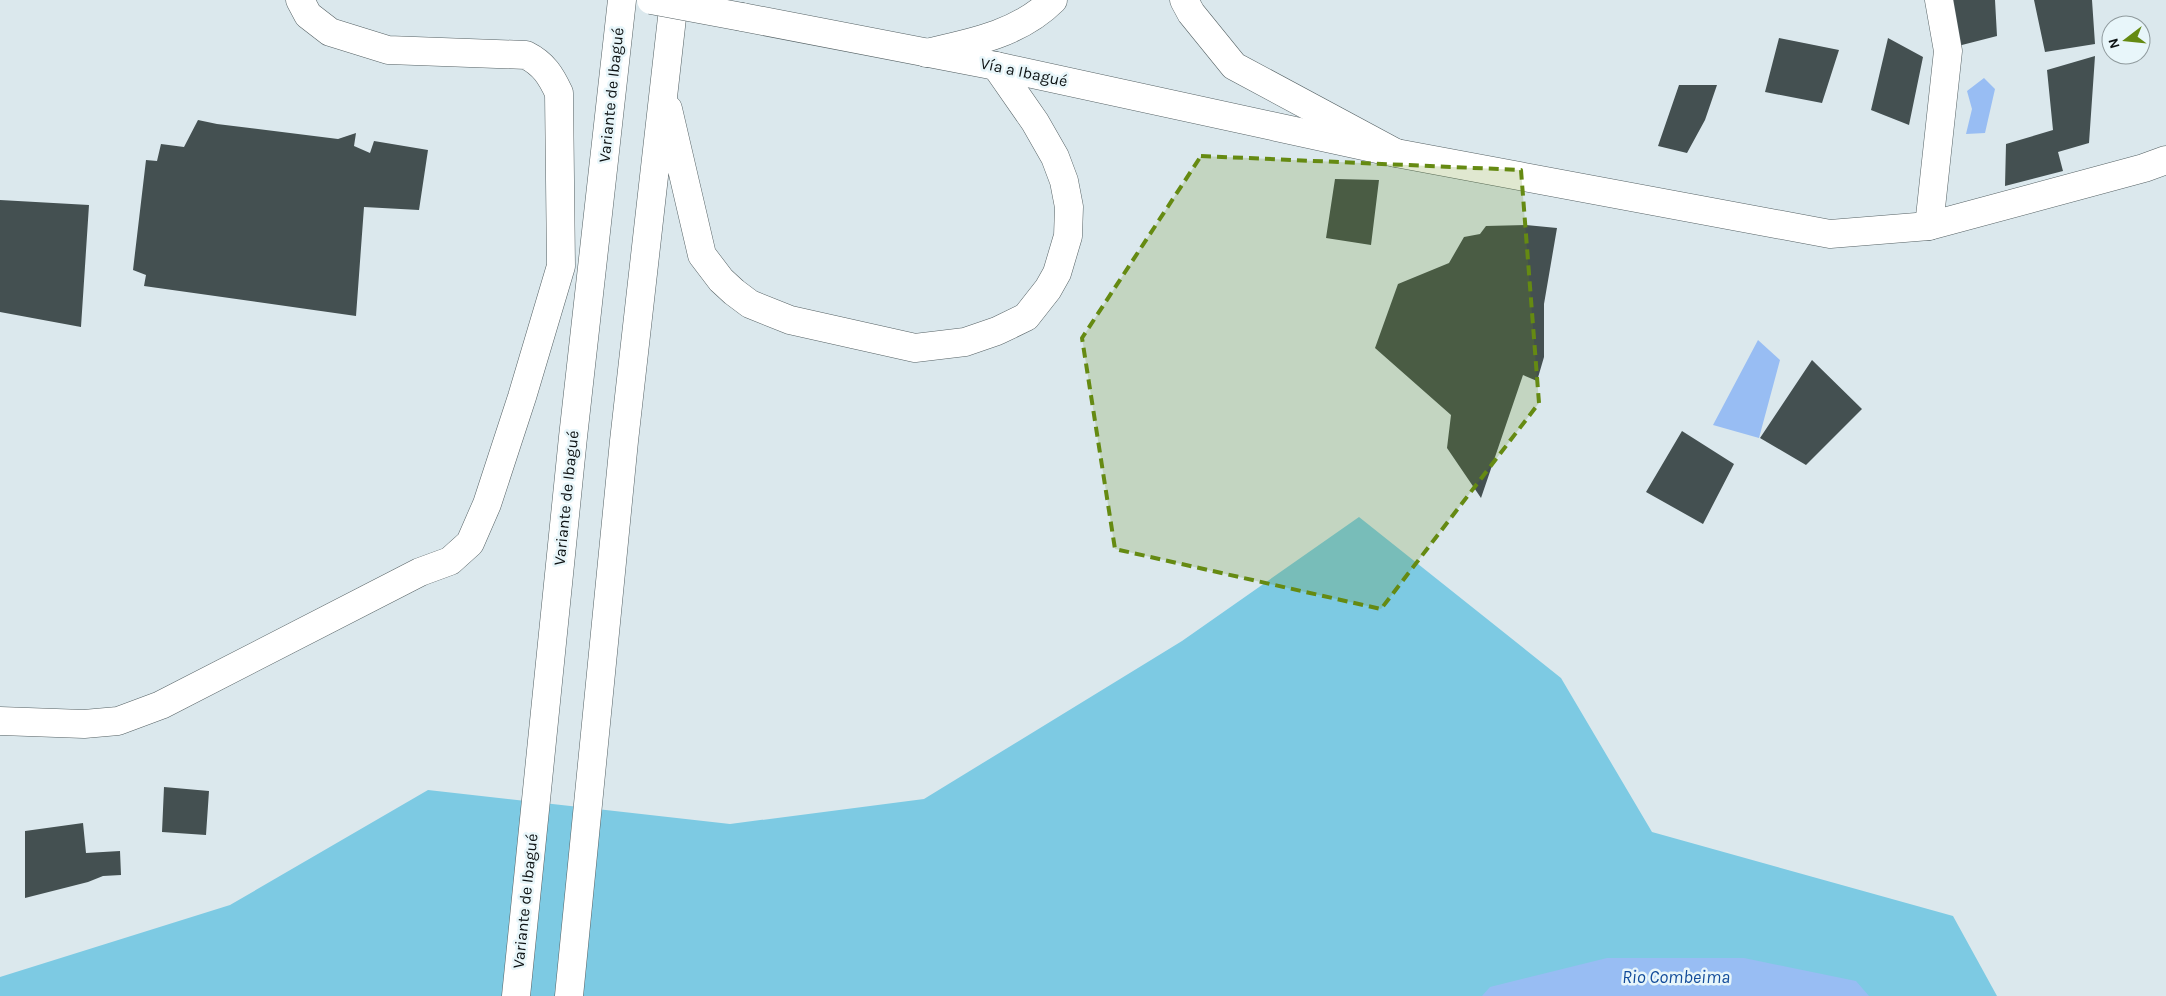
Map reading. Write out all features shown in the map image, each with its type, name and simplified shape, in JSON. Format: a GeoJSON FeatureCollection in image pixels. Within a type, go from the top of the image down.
{"type":"FeatureCollection","features":[{"type":"Feature","properties":{"kind":"main road"},"geometry":{"type":"LineString","coordinates":[[0,721],[84,724],[118,721],[160,706],[420,572],[450,561],[470,543],[487,504],[522,397],[561,266],[559,93],[550,73],[538,61],[526,55],[388,50],[330,32],[308,15],[300,0]]}},
{"type":"Feature","properties":{"kind":"main road","name":"Variante de Ibagué"},"geometry":{"type":"LineString","coordinates":[[516,996],[573,437],[622,0]]}},
{"type":"Feature","properties":{"kind":"main road","name":"Vía a Ibagué"},"geometry":{"type":"LineString","coordinates":[[651,0],[996,66],[1396,153],[1830,234],[1929,226],[2144,168],[2166,160]]}},
{"type":"Feature","properties":{"kind":"main road"},"geometry":{"type":"LineString","coordinates":[[569,996],[624,441],[674,0]]}},
{"type":"Feature","properties":{"kind":"main road"},"geometry":{"type":"LineString","coordinates":[[926,53],[968,44],[1005,32],[1044,9],[1053,0]]}},
{"type":"Feature","properties":{"kind":"main road"},"geometry":{"type":"LineString","coordinates":[[1184,0],[1191,14],[1234,66],[1396,153]]}},
{"type":"Feature","properties":{"kind":"main road"},"geometry":{"type":"LineString","coordinates":[[1929,226],[1948,51],[1939,0]]}},
{"type":"Feature","properties":{"kind":"main road"},"geometry":{"type":"LineString","coordinates":[[663,89],[702,255],[721,280],[750,304],[766,312],[790,320],[915,348],[965,342],[997,331],[1026,317],[1048,289],[1057,273],[1063,256],[1068,236],[1069,207],[1064,180],[1055,157],[1035,122],[996,66]]}},
{"type":"Feature","properties":{"kind":"highlighted area"},"geometry":{"type":"Polygon","coordinates":[[[1201,156],[1521,170],[1539,403],[1381,609],[1115,549],[1082,338],[1201,156]]]}},
{"type":"Feature","properties":{"kind":"shaded area"},"geometry":{"type":"Polygon","coordinates":[[[1359,517],[1561,678],[1652,832],[1953,916],[1997,996],[0,996],[0,977],[230,905],[428,790],[730,824],[924,799],[1182,641],[1359,517]]]}},
{"type":"Feature","properties":{"kind":"water"},"geometry":{"type":"Polygon","coordinates":[[[1984,78],[1995,89],[1985,133],[1966,134],[1972,109],[1967,91],[1984,78]]]}},
{"type":"Feature","properties":{"kind":"water"},"geometry":{"type":"Polygon","coordinates":[[[1758,340],[1780,360],[1759,438],[1713,425],[1758,340]]]}},
{"type":"Feature","properties":{"kind":"water","name":"Rio Combeima"},"geometry":{"type":"Polygon","coordinates":[[[1607,958],[1744,958],[1856,981],[1869,996],[1482,996],[1490,987],[1607,958]]]}},
{"type":"Feature","properties":{"kind":"building"},"geometry":{"type":"Polygon","coordinates":[[[1953,0],[1995,0],[1997,36],[1958,46],[1953,0]]]}},
{"type":"Feature","properties":{"kind":"building"},"geometry":{"type":"Polygon","coordinates":[[[2034,0],[2092,0],[2095,44],[2045,52],[2034,0]]]}},
{"type":"Feature","properties":{"kind":"building"},"geometry":{"type":"Polygon","coordinates":[[[1779,38],[1839,50],[1822,103],[1765,92],[1779,38]]]}},
{"type":"Feature","properties":{"kind":"building"},"geometry":{"type":"Polygon","coordinates":[[[1888,38],[1923,57],[1909,125],[1871,110],[1888,38]]]}},
{"type":"Feature","properties":{"kind":"building"},"geometry":{"type":"Polygon","coordinates":[[[2095,56],[2089,143],[2058,152],[2063,171],[2005,186],[2006,144],[2053,130],[2047,70],[2095,56]]]}},
{"type":"Feature","properties":{"kind":"building"},"geometry":{"type":"Polygon","coordinates":[[[1679,85],[1717,85],[1705,120],[1687,153],[1658,146],[1679,85]]]}},
{"type":"Feature","properties":{"kind":"building"},"geometry":{"type":"Polygon","coordinates":[[[198,120],[338,139],[356,133],[354,146],[370,153],[374,141],[428,150],[419,210],[364,207],[356,316],[144,286],[146,275],[133,270],[146,160],[157,161],[161,144],[184,147],[198,120]]]}},
{"type":"Feature","properties":{"kind":"building"},"geometry":{"type":"Polygon","coordinates":[[[1335,179],[1379,180],[1371,245],[1326,238],[1335,179]]]}},
{"type":"Feature","properties":{"kind":"building"},"geometry":{"type":"Polygon","coordinates":[[[0,200],[89,205],[81,327],[0,312],[0,200]]]}},
{"type":"Feature","properties":{"kind":"building"},"geometry":{"type":"Polygon","coordinates":[[[1526,225],[1557,228],[1544,304],[1544,357],[1537,381],[1523,375],[1481,498],[1447,448],[1451,415],[1375,348],[1398,284],[1449,263],[1464,237],[1480,234],[1486,226],[1526,225]]]}},
{"type":"Feature","properties":{"kind":"building"},"geometry":{"type":"Polygon","coordinates":[[[1812,360],[1862,409],[1806,465],[1760,438],[1812,360]]]}},
{"type":"Feature","properties":{"kind":"building"},"geometry":{"type":"Polygon","coordinates":[[[1682,431],[1734,464],[1703,524],[1646,492],[1682,431]]]}},
{"type":"Feature","properties":{"kind":"building"},"geometry":{"type":"Polygon","coordinates":[[[164,787],[209,791],[206,835],[162,832],[164,787]]]}},
{"type":"Feature","properties":{"kind":"building"},"geometry":{"type":"Polygon","coordinates":[[[83,823],[86,853],[120,851],[121,875],[103,876],[88,882],[25,898],[25,831],[83,823]]]}}]}
